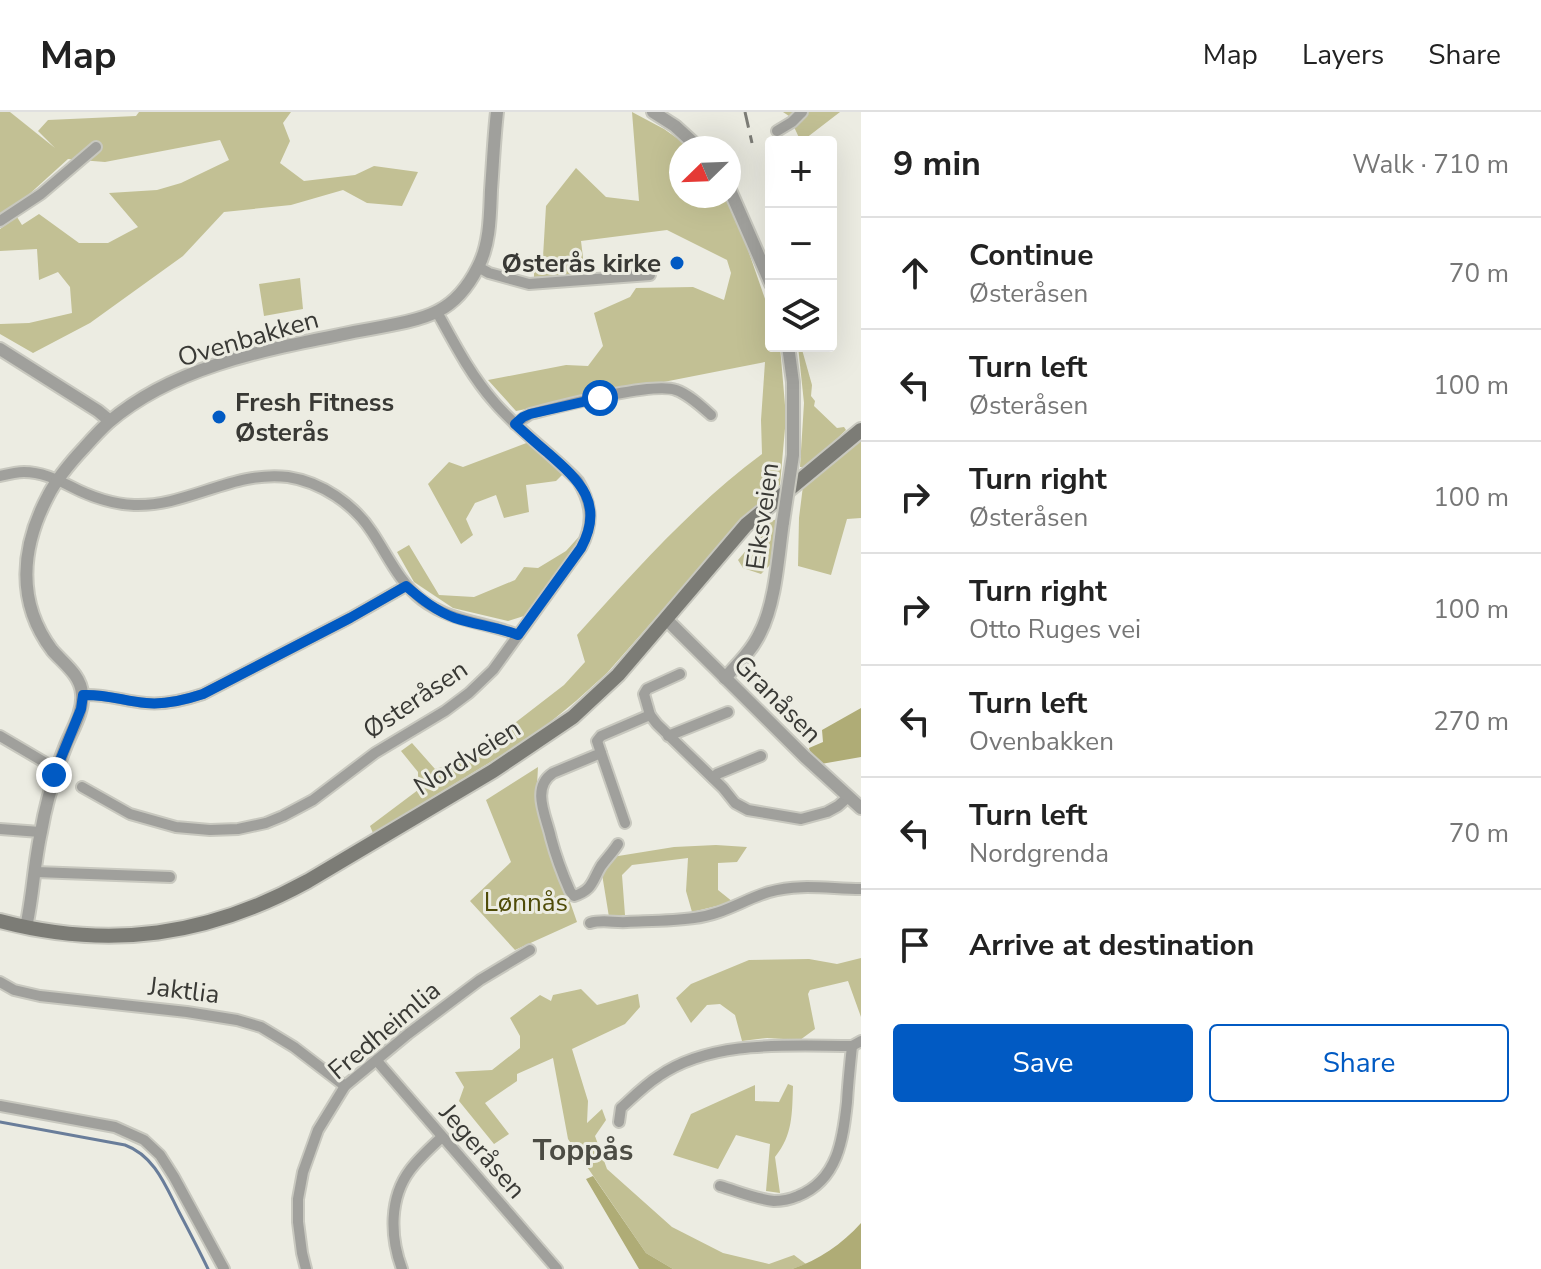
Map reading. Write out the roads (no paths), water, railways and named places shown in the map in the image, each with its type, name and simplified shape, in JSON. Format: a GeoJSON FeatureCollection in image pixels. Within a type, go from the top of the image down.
{"type":"FeatureCollection","features":[{"type":"Feature","properties":{"kind":"main road","name":"Nordveien"},"geometry":{"type":"LineString","coordinates":[[0,921],[50,932],[91,936],[156,933],[213,922],[283,894],[493,771],[573,717],[608,685],[746,525],[861,430]]}},
{"type":"Feature","properties":{"kind":"street","name":"Ovenbakken"},"geometry":{"type":"LineString","coordinates":[[83,695],[78,680],[40,632],[27,591],[29,543],[37,521],[70,462],[110,421],[148,395],[189,376],[277,348],[412,320],[437,312],[453,302],[478,267],[486,244],[497,112]]}},
{"type":"Feature","properties":{"kind":"street"},"geometry":{"type":"LineString","coordinates":[[777,131],[802,112]]}},
{"type":"Feature","properties":{"kind":"street"},"geometry":{"type":"LineString","coordinates":[[661,114],[686,136]]}},
{"type":"Feature","properties":{"kind":"street"},"geometry":{"type":"LineString","coordinates":[[0,221],[41,194],[96,147]]}},
{"type":"Feature","properties":{"kind":"street"},"geometry":{"type":"LineString","coordinates":[[738,208],[769,280]]}},
{"type":"Feature","properties":{"kind":"street"},"geometry":{"type":"LineString","coordinates":[[478,267],[529,284],[650,275]]}},
{"type":"Feature","properties":{"kind":"street","name":"Østeråsen"},"geometry":{"type":"LineString","coordinates":[[82,787],[130,814],[163,825],[224,830],[266,823],[313,800],[375,753],[460,701],[485,678],[518,635],[588,535],[591,523],[588,500],[578,481],[515,424],[480,384],[437,312]]}},
{"type":"Feature","properties":{"kind":"street"},"geometry":{"type":"LineString","coordinates":[[0,349],[110,421]]}},
{"type":"Feature","properties":{"kind":"street","name":"Eiksveien"},"geometry":{"type":"LineString","coordinates":[[725,678],[756,640],[765,622],[774,582],[793,455],[793,382],[789,352]]}},
{"type":"Feature","properties":{"kind":"street"},"geometry":{"type":"LineString","coordinates":[[515,424],[523,417],[543,411],[659,388],[675,389],[711,415]]}},
{"type":"Feature","properties":{"kind":"street"},"geometry":{"type":"LineString","coordinates":[[0,476],[24,472],[131,505],[176,499],[250,478],[276,476],[304,481],[350,506],[371,530],[406,586],[423,600],[453,617],[518,635]]}},
{"type":"Feature","properties":{"kind":"street"},"geometry":{"type":"LineString","coordinates":[[26,927],[40,832],[56,769],[81,709],[83,695],[106,695],[147,704],[194,697],[406,586]]}},
{"type":"Feature","properties":{"kind":"street","name":"Granåsen"},"geometry":{"type":"LineString","coordinates":[[666,619],[861,808]]}},
{"type":"Feature","properties":{"kind":"street"},"geometry":{"type":"LineString","coordinates":[[680,674],[647,689],[644,694],[650,715],[735,803],[748,810],[801,819],[838,806],[848,797]]}},
{"type":"Feature","properties":{"kind":"street"},"geometry":{"type":"LineString","coordinates":[[668,736],[728,712]]}},
{"type":"Feature","properties":{"kind":"street"},"geometry":{"type":"LineString","coordinates":[[625,823],[597,741],[601,736],[650,715]]}},
{"type":"Feature","properties":{"kind":"street"},"geometry":{"type":"LineString","coordinates":[[0,736],[56,769]]}},
{"type":"Feature","properties":{"kind":"street"},"geometry":{"type":"LineString","coordinates":[[601,753],[547,777],[541,807],[554,853],[574,896],[592,885],[601,866],[618,844]]}},
{"type":"Feature","properties":{"kind":"street"},"geometry":{"type":"LineString","coordinates":[[713,778],[761,756]]}},
{"type":"Feature","properties":{"kind":"street"},"geometry":{"type":"LineString","coordinates":[[0,829],[40,832]]}},
{"type":"Feature","properties":{"kind":"street"},"geometry":{"type":"LineString","coordinates":[[36,872],[170,877]]}},
{"type":"Feature","properties":{"kind":"street"},"geometry":{"type":"LineString","coordinates":[[590,923],[599,920],[623,922],[701,917],[789,888],[861,889]]}},
{"type":"Feature","properties":{"kind":"street","name":"Fredheimlia"},"geometry":{"type":"LineString","coordinates":[[306,1269],[298,1222],[303,1172],[318,1130],[345,1086],[480,980],[530,950]]}},
{"type":"Feature","properties":{"kind":"street","name":"Jaktlia"},"geometry":{"type":"LineString","coordinates":[[0,982],[14,990],[40,996],[214,1015],[261,1027],[294,1047],[345,1086]]}},
{"type":"Feature","properties":{"kind":"street"},"geometry":{"type":"LineString","coordinates":[[619,1122],[621,1108],[657,1077],[711,1054],[737,1048],[857,1043],[840,1150],[821,1182],[805,1193],[777,1201],[720,1186]]}},
{"type":"Feature","properties":{"kind":"street","name":"Jegeråsen"},"geometry":{"type":"LineString","coordinates":[[377,1061],[557,1269]]}},
{"type":"Feature","properties":{"kind":"street"},"geometry":{"type":"LineString","coordinates":[[0,1106],[115,1127],[149,1143],[174,1177],[224,1269]]}},
{"type":"Feature","properties":{"kind":"street"},"geometry":{"type":"LineString","coordinates":[[402,1269],[393,1234],[394,1210],[410,1169],[442,1137]]}},
{"type":"Feature","properties":{"kind":"waterway"},"geometry":{"type":"LineString","coordinates":[[0,1122],[125,1145],[135,1150],[158,1173],[208,1269]]}},
{"type":"Feature","properties":{"kind":"railway"},"geometry":{"type":"LineString","coordinates":[[745,112],[752,143]]}},
{"type":"Feature","properties":{"kind":"place","name":"Østerås kirke"},"geometry":{"type":"Point","coordinates":[677,263]}},
{"type":"Feature","properties":{"kind":"place","name":"Fresh Fitness Østerås"},"geometry":{"type":"Point","coordinates":[219,417]}},
{"type":"Feature","properties":{"kind":"district","name":"Toppås"},"geometry":{"type":"Point","coordinates":[583,1150]}},
{"type":"Feature","properties":{"kind":"park label","name":"Lønnås"},"geometry":{"type":"Point","coordinates":[526,902]}}]}
